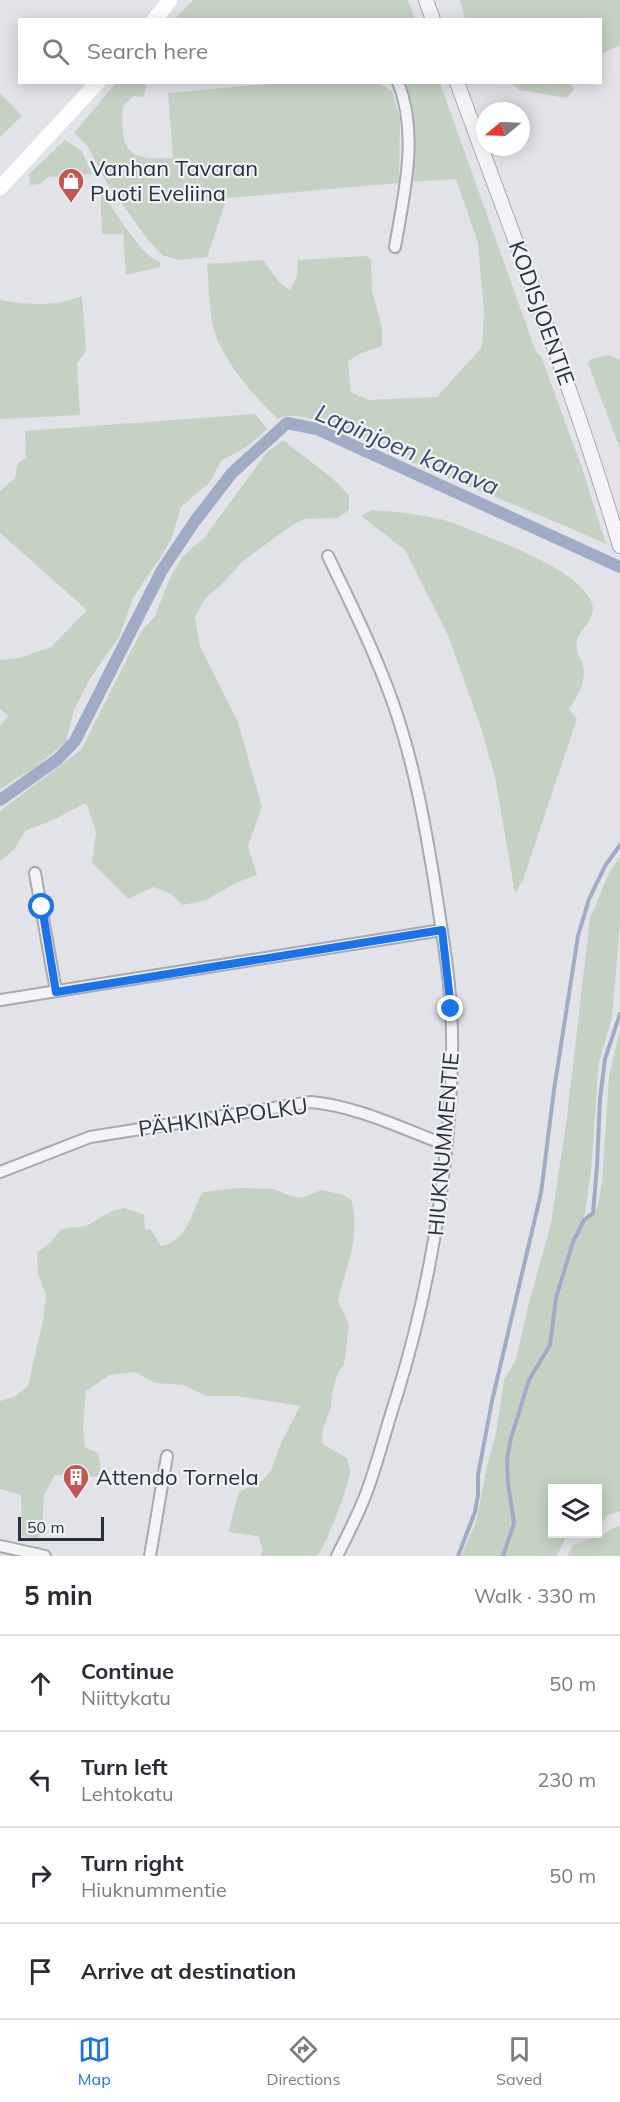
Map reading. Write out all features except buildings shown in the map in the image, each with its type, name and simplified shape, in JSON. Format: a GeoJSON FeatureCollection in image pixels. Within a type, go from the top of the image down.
{"type":"FeatureCollection","features":[{"type":"Feature","properties":{"kind":"main road"},"geometry":{"type":"LineString","coordinates":[[0,188],[96,84]]}},
{"type":"Feature","properties":{"kind":"street"},"geometry":{"type":"LineString","coordinates":[[426,0],[432,18]]}},
{"type":"Feature","properties":{"kind":"street"},"geometry":{"type":"LineString","coordinates":[[395,247],[405,189],[408,144],[406,113],[399,84]]}},
{"type":"Feature","properties":{"kind":"street","name":"KODISJOENTIE"},"geometry":{"type":"LineString","coordinates":[[458,84],[593,454],[620,546]]}},
{"type":"Feature","properties":{"kind":"street","name":"HIUKNUMMENTIE"},"geometry":{"type":"LineString","coordinates":[[328,556],[369,644],[393,704],[426,824],[448,976],[452,1028],[452,1074],[436,1229],[416,1329],[366,1494],[337,1556]]}},
{"type":"Feature","properties":{"kind":"street"},"geometry":{"type":"LineString","coordinates":[[35,873],[56,992]]}},
{"type":"Feature","properties":{"kind":"street"},"geometry":{"type":"LineString","coordinates":[[0,1000],[442,930]]}},
{"type":"Feature","properties":{"kind":"street","name":"PÄHKINÄPOLKU"},"geometry":{"type":"LineString","coordinates":[[0,1172],[90,1137],[311,1102],[328,1104],[357,1113],[446,1145]]}},
{"type":"Feature","properties":{"kind":"street"},"geometry":{"type":"LineString","coordinates":[[150,1556],[167,1456]]}},
{"type":"Feature","properties":{"kind":"street"},"geometry":{"type":"LineString","coordinates":[[0,1546],[45,1556]]}},
{"type":"Feature","properties":{"kind":"green space"},"geometry":{"type":"Polygon","coordinates":[[[193,0],[408,0],[415,18],[176,18],[193,0]]]}},
{"type":"Feature","properties":{"kind":"green space"},"geometry":{"type":"Polygon","coordinates":[[[460,0],[620,0],[620,45],[602,54],[602,18],[465,18],[460,0]]]}},
{"type":"Feature","properties":{"kind":"green space"},"geometry":{"type":"Polygon","coordinates":[[[115,84],[144,84],[147,86],[143,97],[133,96],[123,106],[123,134],[130,150],[136,155],[145,157],[173,158],[168,93],[267,84],[380,84],[392,91],[400,119],[399,183],[227,198],[207,257],[178,260],[162,255],[148,240],[107,183],[88,147],[74,133],[115,84]]]}},
{"type":"Feature","properties":{"kind":"green space"},"geometry":{"type":"Polygon","coordinates":[[[405,84],[440,84],[536,352],[541,356],[582,468],[606,544],[413,463],[335,426],[300,417],[288,416],[278,419],[242,379],[220,345],[212,319],[207,264],[263,260],[280,283],[290,290],[297,276],[298,260],[366,256],[371,259],[372,290],[382,328],[382,346],[348,361],[351,392],[368,400],[437,397],[482,347],[484,313],[478,243],[456,179],[411,182],[413,120],[405,84]]]}},
{"type":"Feature","properties":{"kind":"green space"},"geometry":{"type":"Polygon","coordinates":[[[513,84],[571,84],[574,89],[567,98],[519,90],[513,84]]]}},
{"type":"Feature","properties":{"kind":"green space"},"geometry":{"type":"Polygon","coordinates":[[[0,93],[22,116],[0,137],[0,93]]]}},
{"type":"Feature","properties":{"kind":"green space"},"geometry":{"type":"Polygon","coordinates":[[[65,140],[82,151],[92,174],[48,177],[40,184],[30,185],[29,174],[65,140]]]}},
{"type":"Feature","properties":{"kind":"green space"},"geometry":{"type":"Polygon","coordinates":[[[100,188],[135,241],[152,258],[160,262],[160,267],[126,275],[123,234],[102,234],[100,188]]]}},
{"type":"Feature","properties":{"kind":"green space"},"geometry":{"type":"Polygon","coordinates":[[[82,296],[86,351],[77,364],[80,415],[0,419],[0,300],[41,304],[62,302],[82,296]]]}},
{"type":"Feature","properties":{"kind":"green space"},"geometry":{"type":"Polygon","coordinates":[[[609,355],[620,360],[620,449],[588,363],[591,359],[609,355]]]}},
{"type":"Feature","properties":{"kind":"green space"},"geometry":{"type":"Polygon","coordinates":[[[255,414],[267,429],[248,446],[221,461],[211,481],[181,507],[172,537],[134,596],[119,637],[91,677],[74,710],[66,742],[33,769],[0,790],[0,726],[8,716],[0,709],[0,660],[19,658],[51,647],[87,610],[0,533],[0,491],[15,478],[18,463],[26,458],[25,431],[255,414]]]}},
{"type":"Feature","properties":{"kind":"green space"},"geometry":{"type":"Polygon","coordinates":[[[283,440],[332,478],[349,495],[349,510],[338,518],[304,519],[291,526],[243,561],[205,599],[195,617],[200,646],[238,722],[262,807],[248,846],[257,875],[238,882],[204,901],[182,905],[171,894],[154,887],[128,899],[92,863],[96,832],[87,805],[84,804],[25,831],[14,850],[0,861],[0,811],[81,750],[140,633],[155,616],[170,578],[182,557],[205,537],[266,453],[283,440]]]}},
{"type":"Feature","properties":{"kind":"green space"},"geometry":{"type":"Polygon","coordinates":[[[372,510],[440,519],[507,545],[542,561],[574,581],[585,592],[592,604],[592,614],[577,644],[584,674],[579,693],[569,709],[577,719],[523,880],[515,893],[495,777],[481,728],[448,635],[405,550],[361,516],[372,510]]]}},
{"type":"Feature","properties":{"kind":"green space"},"geometry":{"type":"Polygon","coordinates":[[[620,857],[620,924],[612,1018],[599,1062],[591,1172],[584,1219],[598,1206],[602,1182],[609,1076],[620,1029],[620,1511],[608,1515],[602,1522],[602,1484],[548,1484],[548,1538],[565,1538],[557,1556],[461,1556],[476,1522],[496,1433],[504,1380],[516,1359],[551,1223],[567,1117],[590,918],[610,871],[620,857]]]}},
{"type":"Feature","properties":{"kind":"green space"},"geometry":{"type":"Polygon","coordinates":[[[239,1188],[274,1189],[302,1198],[321,1190],[351,1199],[354,1212],[354,1238],[338,1300],[349,1325],[344,1365],[338,1373],[333,1388],[331,1407],[323,1428],[322,1444],[347,1458],[350,1472],[336,1516],[321,1550],[317,1556],[260,1556],[263,1550],[258,1536],[228,1532],[239,1492],[262,1481],[271,1470],[281,1443],[300,1406],[237,1396],[207,1396],[183,1385],[155,1383],[135,1372],[110,1375],[86,1391],[83,1426],[85,1447],[98,1453],[100,1477],[55,1475],[44,1495],[42,1534],[35,1540],[22,1536],[21,1495],[0,1489],[0,1401],[14,1397],[28,1386],[43,1320],[46,1295],[38,1274],[37,1252],[50,1243],[61,1229],[86,1226],[112,1211],[125,1208],[144,1215],[145,1229],[151,1230],[161,1246],[178,1238],[183,1232],[203,1192],[239,1188]]]}},
{"type":"Feature","properties":{"kind":"green space"},"geometry":{"type":"Polygon","coordinates":[[[620,1525],[620,1556],[567,1556],[573,1545],[592,1538],[602,1538],[603,1534],[620,1525]]]}},
{"type":"Feature","properties":{"kind":"waterway","name":"Lapinjoen kanava"},"geometry":{"type":"LineString","coordinates":[[0,800],[58,759],[75,741],[162,570],[195,521],[232,473],[287,423],[317,429],[620,567]]}},
{"type":"Feature","properties":{"kind":"waterway"},"geometry":{"type":"LineString","coordinates":[[458,1556],[475,1512],[478,1475],[492,1401],[541,1193],[554,1090],[578,936],[589,899],[605,866],[620,845]]}},
{"type":"Feature","properties":{"kind":"waterway"},"geometry":{"type":"LineString","coordinates":[[503,1556],[514,1523],[507,1459],[511,1438],[529,1380],[550,1345],[556,1298],[573,1242],[584,1220],[593,1213],[600,1099],[605,1059],[620,1014]]}},
{"type":"Feature","properties":{"kind":"place","name":"Vanhan Tavaran Puoti Eveliina"},"geometry":{"type":"Point","coordinates":[71,204]}},
{"type":"Feature","properties":{"kind":"place","name":"Attendo Tornela"},"geometry":{"type":"Point","coordinates":[76,1500]}},
{"type":"Feature","properties":{"kind":"route"},"geometry":{"type":"LineString","coordinates":[[42,907],[56,992],[442,930],[451,1009]]}}]}
